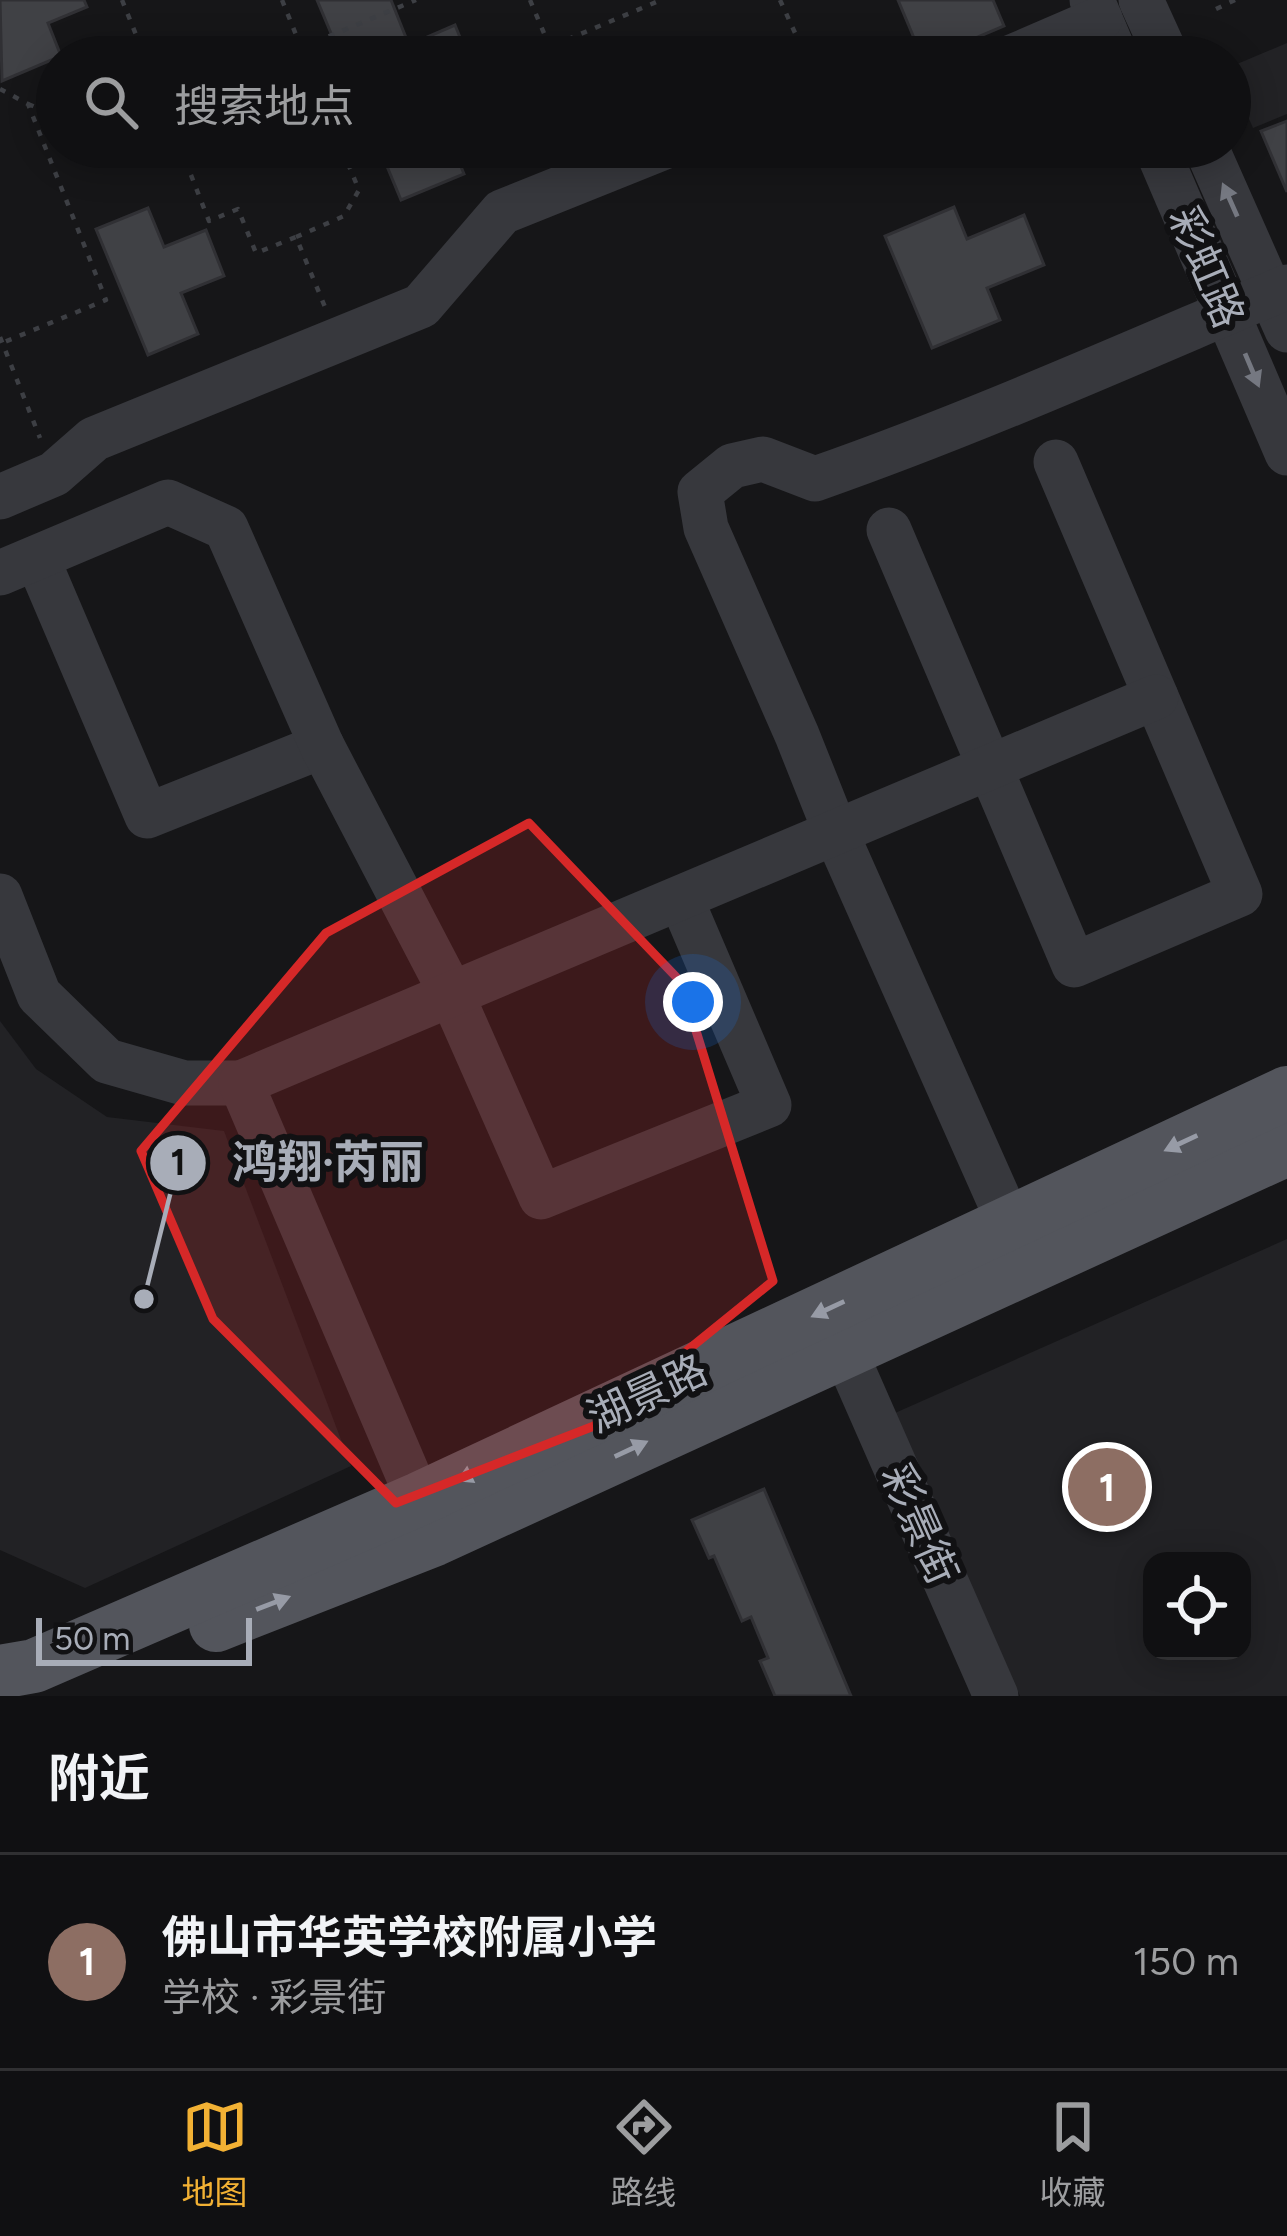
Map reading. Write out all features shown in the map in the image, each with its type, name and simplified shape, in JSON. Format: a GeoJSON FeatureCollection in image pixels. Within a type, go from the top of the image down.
{"type":"FeatureCollection","features":[{"type":"Feature","properties":{"kind":"main road","name":"湖景路"},"geometry":{"type":"LineString","coordinates":[[0,1672],[34,1666],[427,1519],[844,1352],[1287,1094]]}},
{"type":"Feature","properties":{"kind":"main road","name":"湖景路"},"geometry":{"type":"LineString","coordinates":[[49,1696],[1019,1246],[1287,1149]]}},
{"type":"Feature","properties":{"kind":"street"},"geometry":{"type":"LineString","coordinates":[[1141,0],[1157,36]]}},
{"type":"Feature","properties":{"kind":"street"},"geometry":{"type":"LineString","coordinates":[[1074,36],[1103,26]]}},
{"type":"Feature","properties":{"kind":"street"},"geometry":{"type":"LineString","coordinates":[[0,496],[55,474],[94,439],[421,306],[502,212],[612,168]]}},
{"type":"Feature","properties":{"kind":"street","name":"彩虹路"},"geometry":{"type":"LineString","coordinates":[[1165,168],[1287,452]]}},
{"type":"Feature","properties":{"kind":"street","name":"彩虹路"},"geometry":{"type":"LineString","coordinates":[[1217,168],[1282,304]]}},
{"type":"Feature","properties":{"kind":"street"},"geometry":{"type":"LineString","coordinates":[[1019,1246],[706,528],[700,492],[732,466],[763,459],[814,479],[1228,313],[1282,304]]}},
{"type":"Feature","properties":{"kind":"street"},"geometry":{"type":"LineString","coordinates":[[889,530],[1074,965],[1240,894],[1056,462]]}},
{"type":"Feature","properties":{"kind":"street"},"geometry":{"type":"LineString","coordinates":[[322,746],[147,816],[18,566],[168,502],[226,528],[322,746],[452,994],[541,1197],[769,1105],[681,898]]}},
{"type":"Feature","properties":{"kind":"street"},"geometry":{"type":"LineString","coordinates":[[0,896],[39,995],[107,1061],[184,1083],[241,1083],[1156,697]]}},
{"type":"Feature","properties":{"kind":"street"},"geometry":{"type":"LineString","coordinates":[[241,1083],[427,1519]]}},
{"type":"Feature","properties":{"kind":"street","name":"彩景街"},"geometry":{"type":"LineString","coordinates":[[844,1352],[996,1696]]}},
{"type":"Feature","properties":{"kind":"path"},"geometry":{"type":"LineString","coordinates":[[122,0],[136,36]]}},
{"type":"Feature","properties":{"kind":"path"},"geometry":{"type":"LineString","coordinates":[[282,0],[296,36]]}},
{"type":"Feature","properties":{"kind":"path"},"geometry":{"type":"LineString","coordinates":[[330,36],[416,0]]}},
{"type":"Feature","properties":{"kind":"path"},"geometry":{"type":"LineString","coordinates":[[530,0],[545,36]]}},
{"type":"Feature","properties":{"kind":"path"},"geometry":{"type":"LineString","coordinates":[[576,36],[661,0]]}},
{"type":"Feature","properties":{"kind":"path"},"geometry":{"type":"LineString","coordinates":[[780,0],[796,36]]}},
{"type":"Feature","properties":{"kind":"path"},"geometry":{"type":"LineString","coordinates":[[1216,9],[1235,0]]}},
{"type":"Feature","properties":{"kind":"path"},"geometry":{"type":"LineString","coordinates":[[0,89],[36,107]]}},
{"type":"Feature","properties":{"kind":"path"},"geometry":{"type":"LineString","coordinates":[[28,104],[36,124]]}},
{"type":"Feature","properties":{"kind":"path"},"geometry":{"type":"LineString","coordinates":[[53,168],[106,300],[1,340],[55,474]]}},
{"type":"Feature","properties":{"kind":"path"},"geometry":{"type":"LineString","coordinates":[[188,168],[209,221],[238,209],[256,253],[344,216],[359,190],[350,168]]}},
{"type":"Feature","properties":{"kind":"path"},"geometry":{"type":"LineString","coordinates":[[296,237],[338,340]]}},
{"type":"Feature","properties":{"kind":"highlighted area"},"geometry":{"type":"Polygon","coordinates":[[[529,823],[681,982],[773,1281],[594,1426],[396,1503],[213,1319],[141,1151],[326,933],[529,823]]]}},
{"type":"Feature","properties":{"kind":"shaded area"},"geometry":{"type":"Polygon","coordinates":[[[1287,43],[1287,114],[1253,128],[1251,123],[1251,58],[1287,43]]]}},
{"type":"Feature","properties":{"kind":"shaded area"},"geometry":{"type":"Polygon","coordinates":[[[0,1021],[36,1069],[107,1117],[224,1131],[351,1466],[85,1588],[0,1550],[0,1021]]]}},
{"type":"Feature","properties":{"kind":"shaded area"},"geometry":{"type":"Polygon","coordinates":[[[1287,1239],[1287,1696],[1020,1696],[895,1413],[1287,1239]]]}},
{"type":"Feature","properties":{"kind":"building"},"geometry":{"type":"Polygon","coordinates":[[[0,0],[84,0],[87,7],[48,23],[53,36],[36,36],[36,67],[2,81],[0,0]]]}},
{"type":"Feature","properties":{"kind":"building"},"geometry":{"type":"Polygon","coordinates":[[[317,0],[391,0],[405,36],[332,36],[317,0]]]}},
{"type":"Feature","properties":{"kind":"building"},"geometry":{"type":"Polygon","coordinates":[[[898,0],[993,0],[1004,26],[980,36],[913,36],[898,0]]]}},
{"type":"Feature","properties":{"kind":"building"},"geometry":{"type":"Polygon","coordinates":[[[455,25],[459,36],[430,36],[455,25]]]}},
{"type":"Feature","properties":{"kind":"building"},"geometry":{"type":"Polygon","coordinates":[[[1287,121],[1287,192],[1261,131],[1287,121]]]}},
{"type":"Feature","properties":{"kind":"building"},"geometry":{"type":"Polygon","coordinates":[[[388,168],[462,168],[464,174],[401,200],[388,168]]]}},
{"type":"Feature","properties":{"kind":"building"},"geometry":{"type":"Polygon","coordinates":[[[954,207],[967,239],[1024,215],[1044,265],[987,288],[1000,320],[932,348],[885,236],[954,207]]]}},
{"type":"Feature","properties":{"kind":"building"},"geometry":{"type":"Polygon","coordinates":[[[148,208],[164,247],[206,230],[224,276],[181,293],[198,334],[148,355],[96,229],[148,208]]]}},
{"type":"Feature","properties":{"kind":"building"},"geometry":{"type":"Polygon","coordinates":[[[764,1489],[851,1696],[775,1696],[760,1661],[768,1658],[751,1617],[742,1621],[714,1556],[709,1558],[692,1520],[764,1489]]]}},
{"type":"Feature","properties":{"kind":"place","name":"鸿翔·芮丽"},"geometry":{"type":"Point","coordinates":[144,1299]}},
{"type":"Feature","properties":{"kind":"place","name":"佛山市华英学校附属小学"},"geometry":{"type":"Point","coordinates":[1107,1487]}}]}
